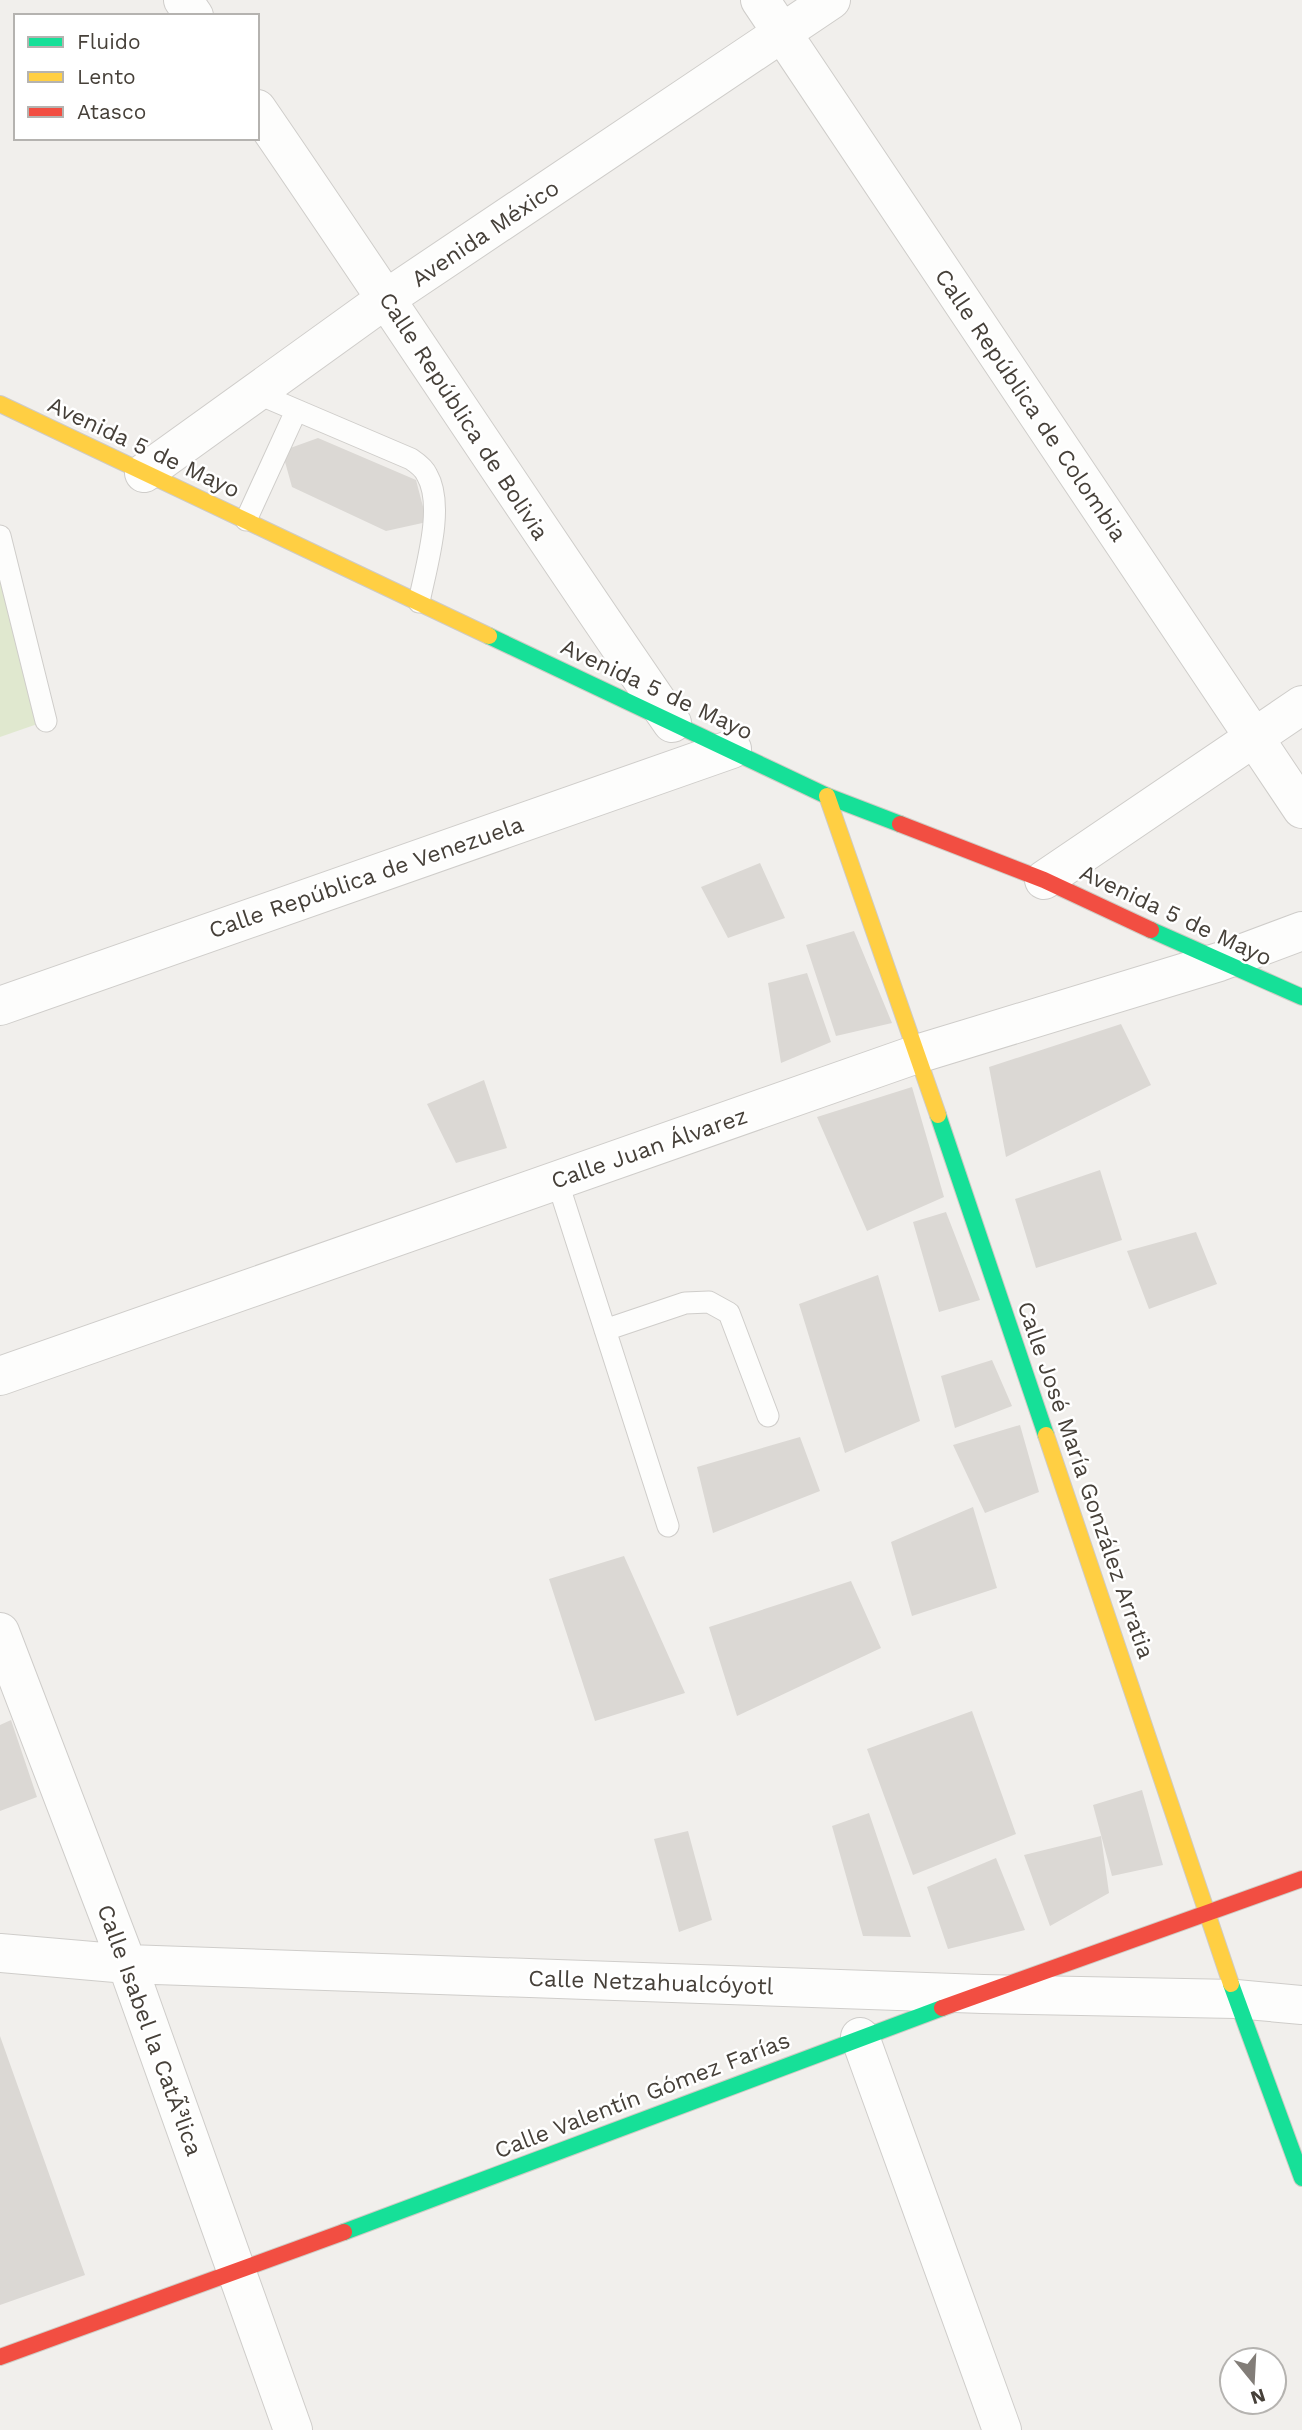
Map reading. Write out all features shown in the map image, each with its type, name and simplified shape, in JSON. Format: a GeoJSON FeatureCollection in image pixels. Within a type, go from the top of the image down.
{"type":"FeatureCollection","features":[{"type":"Feature","properties":{"kind":"main road","name":"Avenida 5 de Mayo"},"geometry":{"type":"LineString","coordinates":[[0,404],[827,796],[1044,880],[1302,997]]}},
{"type":"Feature","properties":{"kind":"main road","name":"Calle José María González Arratia"},"geometry":{"type":"LineString","coordinates":[[827,796],[918,1054],[1236,1999],[1302,2178]]}},
{"type":"Feature","properties":{"kind":"main road","name":"Calle Valentín Gómez Farías"},"geometry":{"type":"LineString","coordinates":[[0,2357],[237,2273],[860,2037],[1302,1880]]}},
{"type":"Feature","properties":{"kind":"street","name":"Calle República de Colombia"},"geometry":{"type":"LineString","coordinates":[[761,0],[1302,809]]}},
{"type":"Feature","properties":{"kind":"street","name":"Avenida México"},"geometry":{"type":"LineString","coordinates":[[144,473],[387,298],[831,0]]}},
{"type":"Feature","properties":{"kind":"street","name":"Calle República de Bolivia"},"geometry":{"type":"LineString","coordinates":[[259,112],[672,723]]}},
{"type":"Feature","properties":{"kind":"street"},"geometry":{"type":"LineString","coordinates":[[1044,880],[1302,705]]}},
{"type":"Feature","properties":{"kind":"street","name":"Calle República de Venezuela"},"geometry":{"type":"LineString","coordinates":[[0,1006],[732,749]]}},
{"type":"Feature","properties":{"kind":"street","name":"Calle Juan Álvarez"},"geometry":{"type":"LineString","coordinates":[[0,1376],[918,1054],[1219,961],[1302,931]]}},
{"type":"Feature","properties":{"kind":"street","name":"Calle Isabel la CatÃ³lica"},"geometry":{"type":"LineString","coordinates":[[0,1632],[127,1964],[293,2430]]}},
{"type":"Feature","properties":{"kind":"street","name":"Calle Netzahualcóyotl"},"geometry":{"type":"LineString","coordinates":[[0,1953],[127,1964],[983,1994],[1236,1999],[1302,2005]]}},
{"type":"Feature","properties":{"kind":"street"},"geometry":{"type":"LineString","coordinates":[[860,2037],[1002,2430]]}},
{"type":"Feature","properties":{"kind":"lane"},"geometry":{"type":"LineString","coordinates":[[254,392],[411,458],[426,472],[433,490],[435,511],[419,602]]}},
{"type":"Feature","properties":{"kind":"lane"},"geometry":{"type":"LineString","coordinates":[[246,520],[296,411]]}},
{"type":"Feature","properties":{"kind":"lane"},"geometry":{"type":"LineString","coordinates":[[0,536],[46,721]]}},
{"type":"Feature","properties":{"kind":"lane"},"geometry":{"type":"LineString","coordinates":[[557,1180],[668,1526]]}},
{"type":"Feature","properties":{"kind":"lane"},"geometry":{"type":"LineString","coordinates":[[605,1331],[685,1303],[709,1302],[729,1313],[768,1416]]}},
{"type":"Feature","properties":{"kind":"green space"},"geometry":{"type":"Polygon","coordinates":[[[0,577],[46,721],[0,737],[0,577]]]}},
{"type":"Feature","properties":{"kind":"building"},"geometry":{"type":"Polygon","coordinates":[[[318,438],[416,480],[427,522],[386,531],[292,487],[282,451],[318,438]]]}},
{"type":"Feature","properties":{"kind":"building"},"geometry":{"type":"Polygon","coordinates":[[[760,863],[785,918],[728,938],[701,887],[760,863]]]}},
{"type":"Feature","properties":{"kind":"building"},"geometry":{"type":"Polygon","coordinates":[[[854,931],[892,1023],[836,1036],[806,945],[854,931]]]}},
{"type":"Feature","properties":{"kind":"building"},"geometry":{"type":"Polygon","coordinates":[[[807,973],[831,1042],[781,1063],[768,983],[807,973]]]}},
{"type":"Feature","properties":{"kind":"building"},"geometry":{"type":"Polygon","coordinates":[[[1121,1024],[1151,1085],[1006,1157],[989,1067],[1121,1024]]]}},
{"type":"Feature","properties":{"kind":"building"},"geometry":{"type":"Polygon","coordinates":[[[484,1080],[507,1148],[456,1163],[427,1104],[484,1080]]]}},
{"type":"Feature","properties":{"kind":"building"},"geometry":{"type":"Polygon","coordinates":[[[912,1087],[944,1197],[867,1231],[817,1117],[912,1087]]]}},
{"type":"Feature","properties":{"kind":"building"},"geometry":{"type":"Polygon","coordinates":[[[1100,1170],[1122,1240],[1036,1268],[1015,1199],[1100,1170]]]}},
{"type":"Feature","properties":{"kind":"building"},"geometry":{"type":"Polygon","coordinates":[[[946,1212],[980,1300],[939,1312],[913,1222],[946,1212]]]}},
{"type":"Feature","properties":{"kind":"building"},"geometry":{"type":"Polygon","coordinates":[[[1196,1232],[1217,1284],[1149,1309],[1127,1251],[1196,1232]]]}},
{"type":"Feature","properties":{"kind":"building"},"geometry":{"type":"Polygon","coordinates":[[[878,1275],[920,1421],[845,1453],[799,1304],[878,1275]]]}},
{"type":"Feature","properties":{"kind":"building"},"geometry":{"type":"Polygon","coordinates":[[[992,1360],[1012,1406],[955,1428],[941,1376],[992,1360]]]}},
{"type":"Feature","properties":{"kind":"building"},"geometry":{"type":"Polygon","coordinates":[[[1020,1425],[1039,1492],[985,1513],[953,1445],[1020,1425]]]}},
{"type":"Feature","properties":{"kind":"building"},"geometry":{"type":"Polygon","coordinates":[[[800,1437],[820,1491],[713,1533],[697,1467],[800,1437]]]}},
{"type":"Feature","properties":{"kind":"building"},"geometry":{"type":"Polygon","coordinates":[[[973,1507],[997,1588],[912,1616],[891,1542],[973,1507]]]}},
{"type":"Feature","properties":{"kind":"building"},"geometry":{"type":"Polygon","coordinates":[[[624,1556],[685,1693],[595,1721],[549,1579],[624,1556]]]}},
{"type":"Feature","properties":{"kind":"building"},"geometry":{"type":"Polygon","coordinates":[[[851,1581],[881,1648],[737,1716],[709,1627],[851,1581]]]}},
{"type":"Feature","properties":{"kind":"building"},"geometry":{"type":"Polygon","coordinates":[[[972,1711],[1016,1834],[913,1875],[867,1749],[972,1711]]]}},
{"type":"Feature","properties":{"kind":"building"},"geometry":{"type":"Polygon","coordinates":[[[11,1720],[37,1797],[0,1811],[0,1725],[11,1720]]]}},
{"type":"Feature","properties":{"kind":"building"},"geometry":{"type":"Polygon","coordinates":[[[1142,1790],[1163,1865],[1112,1876],[1093,1805],[1142,1790]]]}},
{"type":"Feature","properties":{"kind":"building"},"geometry":{"type":"Polygon","coordinates":[[[869,1813],[911,1937],[863,1936],[832,1826],[869,1813]]]}},
{"type":"Feature","properties":{"kind":"building"},"geometry":{"type":"Polygon","coordinates":[[[688,1831],[712,1920],[679,1932],[654,1839],[688,1831]]]}},
{"type":"Feature","properties":{"kind":"building"},"geometry":{"type":"Polygon","coordinates":[[[1101,1836],[1109,1893],[1050,1926],[1024,1855],[1101,1836]]]}},
{"type":"Feature","properties":{"kind":"building"},"geometry":{"type":"Polygon","coordinates":[[[996,1858],[1025,1930],[948,1949],[927,1887],[996,1858]]]}},
{"type":"Feature","properties":{"kind":"building"},"geometry":{"type":"Polygon","coordinates":[[[0,2036],[85,2275],[0,2305],[0,2036]]]}},
{"type":"Feature","properties":{"kind":"traffic: fast"},"geometry":{"type":"LineString","coordinates":[[489,636],[827,796],[900,824]]}},
{"type":"Feature","properties":{"kind":"traffic: fast"},"geometry":{"type":"LineString","coordinates":[[1151,930],[1302,997]]}},
{"type":"Feature","properties":{"kind":"traffic: fast"},"geometry":{"type":"LineString","coordinates":[[938,1115],[1046,1435]]}},
{"type":"Feature","properties":{"kind":"traffic: fast"},"geometry":{"type":"LineString","coordinates":[[1231,1984],[1302,2178]]}},
{"type":"Feature","properties":{"kind":"traffic: fast"},"geometry":{"type":"LineString","coordinates":[[344,2232],[942,2008]]}},
{"type":"Feature","properties":{"kind":"traffic: slow"},"geometry":{"type":"LineString","coordinates":[[0,404],[489,636]]}},
{"type":"Feature","properties":{"kind":"traffic: slow"},"geometry":{"type":"LineString","coordinates":[[827,796],[938,1115]]}},
{"type":"Feature","properties":{"kind":"traffic: slow"},"geometry":{"type":"LineString","coordinates":[[1046,1435],[1231,1984]]}},
{"type":"Feature","properties":{"kind":"traffic: jam"},"geometry":{"type":"LineString","coordinates":[[900,824],[1044,880],[1151,930]]}},
{"type":"Feature","properties":{"kind":"traffic: jam"},"geometry":{"type":"LineString","coordinates":[[942,2008],[1302,1879]]}},
{"type":"Feature","properties":{"kind":"traffic: jam"},"geometry":{"type":"LineString","coordinates":[[0,2357],[344,2232]]}}]}
